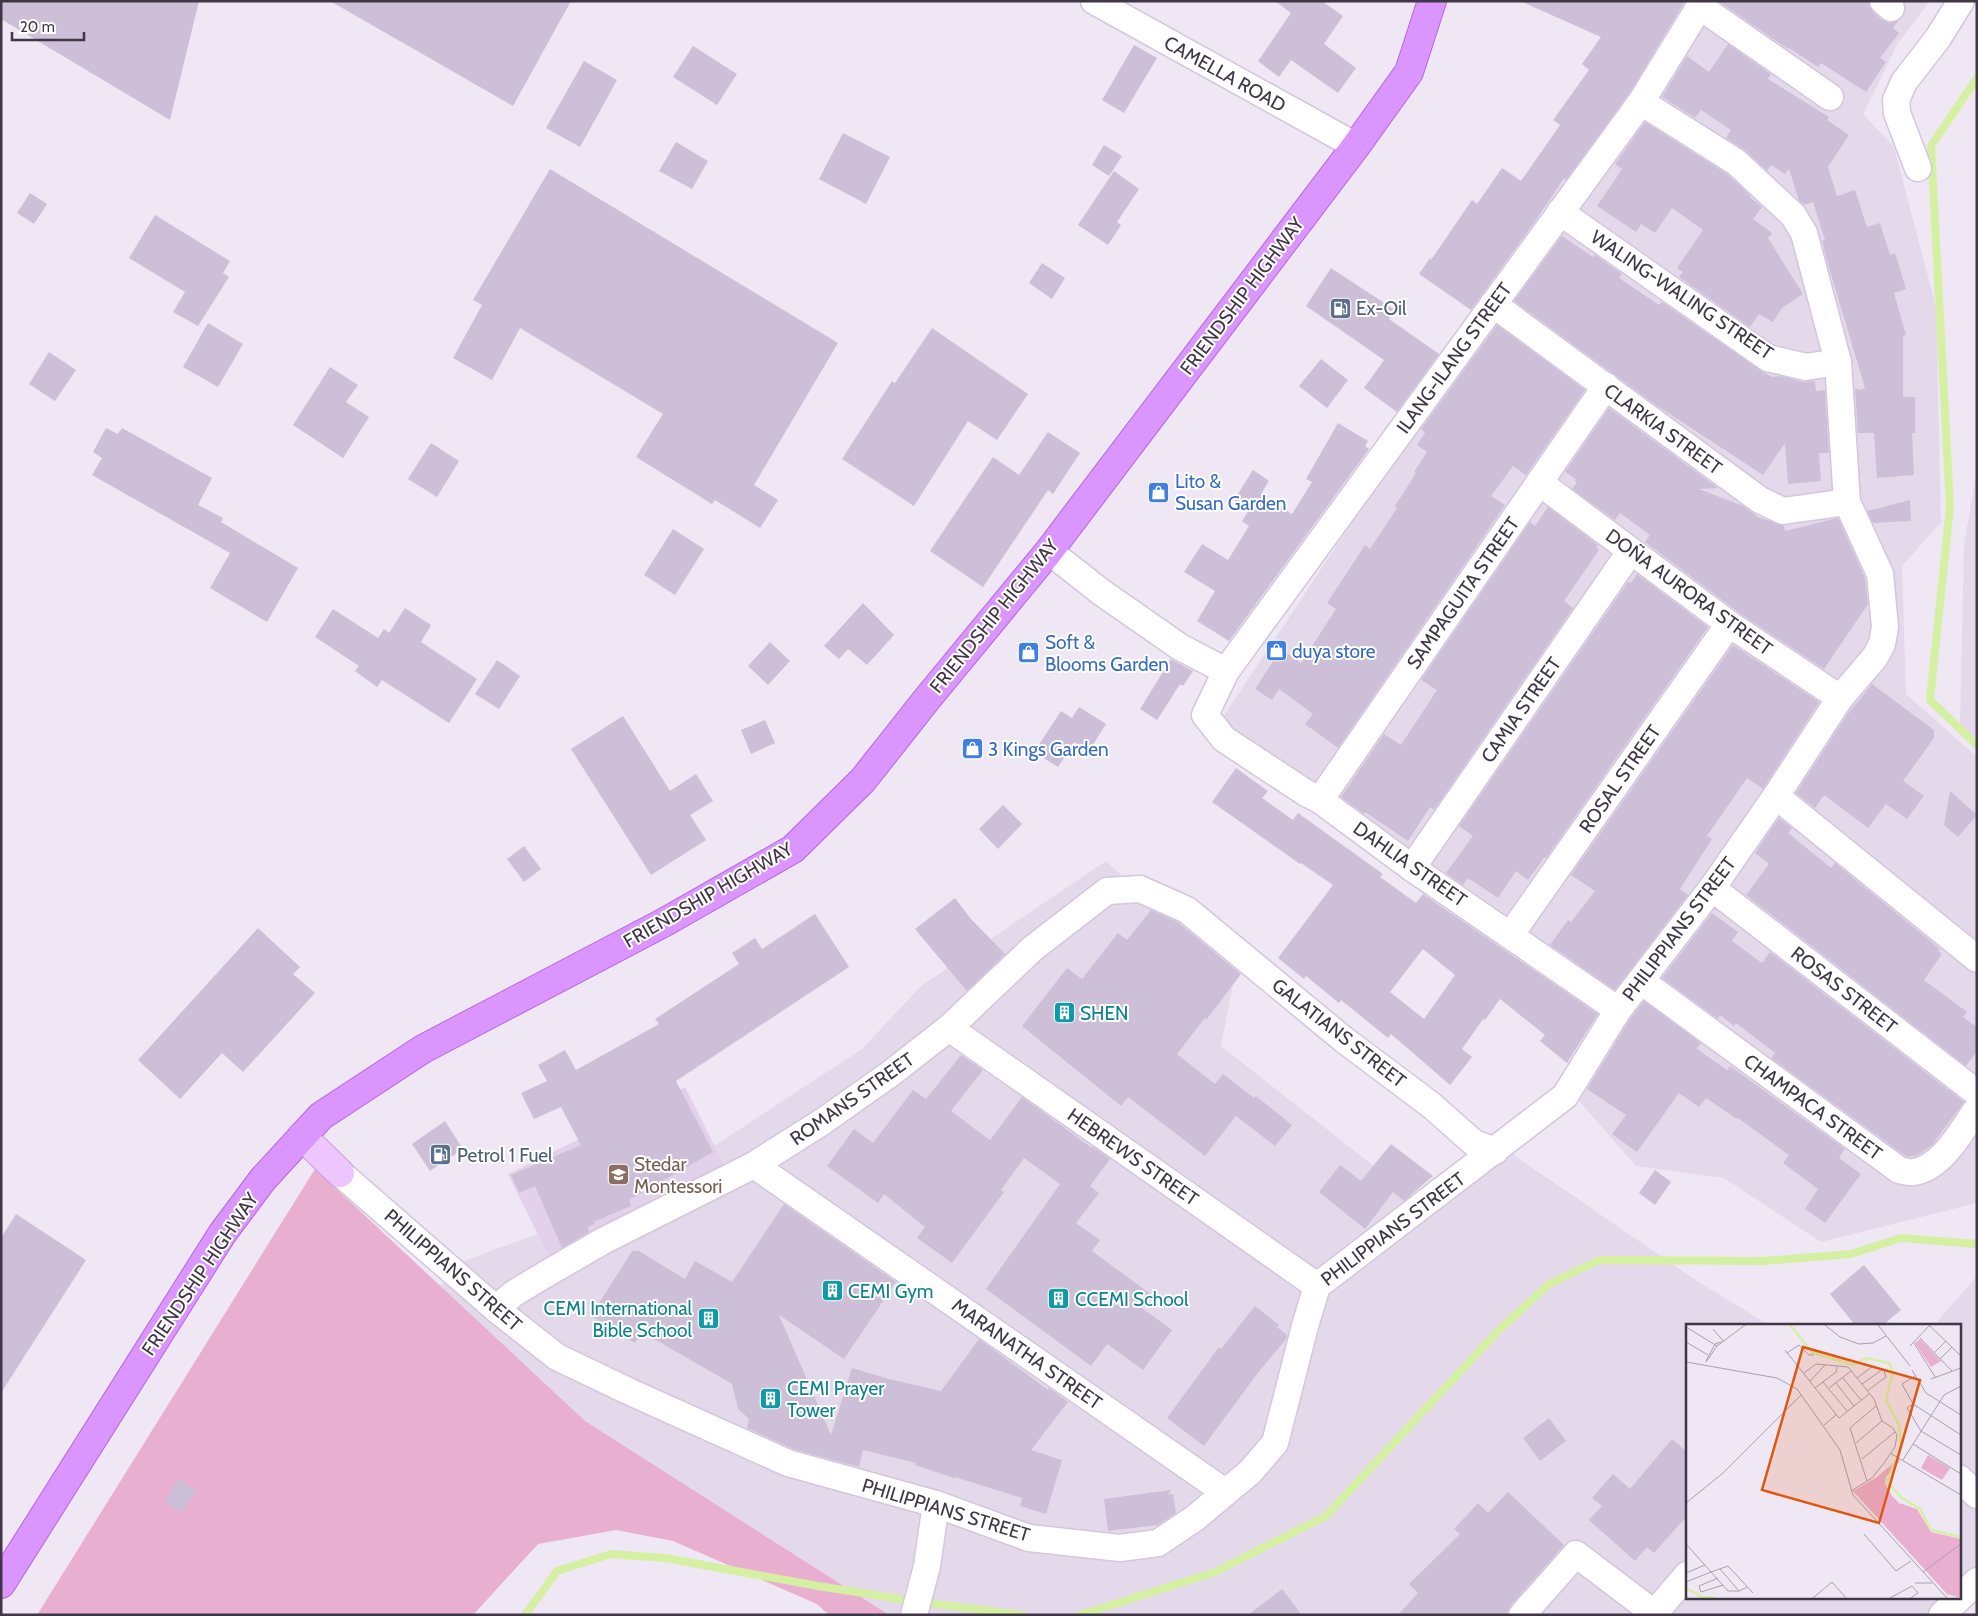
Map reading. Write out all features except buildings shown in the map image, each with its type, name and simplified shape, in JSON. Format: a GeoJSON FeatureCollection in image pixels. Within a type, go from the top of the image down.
{"type":"FeatureCollection","features":[{"type":"Feature","properties":{"kind":"main road","name":"FRIENDSHIP HIGHWAY"},"geometry":{"type":"LineString","coordinates":[[1,1584],[222,1234],[263,1179],[321,1116],[423,1049],[665,922],[793,848],[863,780],[1049,551],[1356,146],[1409,72],[1432,1]]}},
{"type":"Feature","properties":{"kind":"street","name":"CAMELLA ROAD"},"geometry":{"type":"LineString","coordinates":[[1094,1],[1356,146]]}},
{"type":"Feature","properties":{"kind":"street"},"geometry":{"type":"LineString","coordinates":[[1918,168],[1897,113],[1896,100],[1904,82],[1938,38],[1961,1]]}},
{"type":"Feature","properties":{"kind":"street"},"geometry":{"type":"LineString","coordinates":[[1701,4],[1830,97]]}},
{"type":"Feature","properties":{"kind":"street","name":"ILANG-ILANG STREET"},"geometry":{"type":"LineString","coordinates":[[1205,715],[1226,671],[1641,102],[1701,4]]}},
{"type":"Feature","properties":{"kind":"street"},"geometry":{"type":"LineString","coordinates":[[1641,102],[1736,162],[1793,215],[1804,233],[1838,362],[1847,502]]}},
{"type":"Feature","properties":{"kind":"street","name":"WALING-WALING STREET"},"geometry":{"type":"LineString","coordinates":[[1560,212],[1768,358],[1806,367],[1838,362]]}},
{"type":"Feature","properties":{"kind":"street","name":"CLARKIA STREET"},"geometry":{"type":"LineString","coordinates":[[1493,304],[1773,508],[1783,511],[1847,502]]}},
{"type":"Feature","properties":{"kind":"street","name":"SAMPAGUITA STREET"},"geometry":{"type":"LineString","coordinates":[[1320,800],[1606,386]]}},
{"type":"Feature","properties":{"kind":"street","name":"DOÑA AURORA STREET"},"geometry":{"type":"LineString","coordinates":[[1540,483],[1729,624],[1840,698]]}},
{"type":"Feature","properties":{"kind":"street","name":"PHILIPPIANS STREET"},"geometry":{"type":"LineString","coordinates":[[302,1136],[340,1173],[496,1309],[557,1357],[628,1391],[788,1463],[936,1504],[1029,1538],[1120,1548],[1158,1543],[1195,1518],[1250,1472],[1275,1443],[1317,1286],[1565,1096],[1618,1010],[1712,888],[1776,796],[1840,698],[1875,657],[1882,644],[1885,627],[1880,574],[1847,502]]}},
{"type":"Feature","properties":{"kind":"street"},"geometry":{"type":"LineString","coordinates":[[1049,551],[1101,592],[1180,647],[1226,671]]}},
{"type":"Feature","properties":{"kind":"street","name":"CAMIA STREET"},"geometry":{"type":"LineString","coordinates":[[1412,868],[1630,552]]}},
{"type":"Feature","properties":{"kind":"street","name":"ROSAL STREET"},"geometry":{"type":"LineString","coordinates":[[1511,934],[1729,624]]}},
{"type":"Feature","properties":{"kind":"street","name":"DAHLIA STREET"},"geometry":{"type":"LineString","coordinates":[[1205,715],[1224,739],[1306,793],[1320,800],[1412,868],[1511,934],[1618,1010]]}},
{"type":"Feature","properties":{"kind":"street"},"geometry":{"type":"LineString","coordinates":[[1776,796],[1977,959]]}},
{"type":"Feature","properties":{"kind":"street","name":"ROSAS STREET"},"geometry":{"type":"LineString","coordinates":[[1712,888],[1977,1092]]}},
{"type":"Feature","properties":{"kind":"street","name":"ROMANS STREET"},"geometry":{"type":"LineString","coordinates":[[496,1309],[513,1294],[603,1241],[754,1165],[822,1122],[890,1074],[949,1028],[1032,949],[1107,891],[1140,889],[1187,910]]}},
{"type":"Feature","properties":{"kind":"street","name":"GALATIANS STREET"},"geometry":{"type":"LineString","coordinates":[[1187,910],[1343,1039],[1431,1105],[1474,1143],[1495,1151]]}},
{"type":"Feature","properties":{"kind":"street","name":"CHAMPACA STREET"},"geometry":{"type":"LineString","coordinates":[[1641,981],[1899,1170],[1912,1173],[1925,1169],[1944,1154],[1977,1109]]}},
{"type":"Feature","properties":{"kind":"street","name":"HEBREWS STREET"},"geometry":{"type":"LineString","coordinates":[[949,1028],[1317,1286]]}},
{"type":"Feature","properties":{"kind":"street","name":"MARANATHA STREET"},"geometry":{"type":"LineString","coordinates":[[754,1165],[1225,1492]]}},
{"type":"Feature","properties":{"kind":"street"},"geometry":{"type":"LineString","coordinates":[[1960,1479],[1977,1495]]}},
{"type":"Feature","properties":{"kind":"street"},"geometry":{"type":"LineString","coordinates":[[914,1615],[927,1566],[936,1504]]}},
{"type":"Feature","properties":{"kind":"street"},"geometry":{"type":"LineString","coordinates":[[1522,1615],[1576,1554],[1653,1614],[1686,1577]]}},
{"type":"Feature","properties":{"kind":"street"},"geometry":{"type":"LineString","coordinates":[[1960,1598],[1977,1581]]}},
{"type":"Feature","properties":{"kind":"street"},"geometry":{"type":"LineString","coordinates":[[1942,1615],[1960,1598]]}},
{"type":"Feature","properties":{"kind":"shaded area"},"geometry":{"type":"Polygon","coordinates":[[[1645,1],[1930,1],[1898,43],[1863,114],[1894,147],[1936,307],[1941,522],[1902,566],[1906,694],[1977,757],[1977,1203],[1821,1242],[1724,1178],[1636,1166],[1572,1093],[1615,1026],[1514,942],[1219,723],[1435,397],[1546,206],[1633,20],[1645,1]]]}},
{"type":"Feature","properties":{"kind":"shaded area"},"geometry":{"type":"Polygon","coordinates":[[[1977,470],[1977,738],[1960,726],[1964,545],[1977,470]]]}},
{"type":"Feature","properties":{"kind":"shaded area"},"geometry":{"type":"Polygon","coordinates":[[[1106,861],[1234,979],[1221,1046],[1432,1212],[1511,1153],[1697,1281],[1767,1324],[1686,1324],[1686,1598],[1960,1598],[1960,1324],[1935,1324],[1977,1276],[1977,1597],[1957,1615],[886,1615],[393,1311],[460,1274],[458,1263],[570,1222],[673,1173],[862,1049],[921,986],[1106,861]]]}},
{"type":"Feature","properties":{"kind":"shaded area","name":"Stedar Montessori"},"geometry":{"type":"Polygon","coordinates":[[[685,1087],[729,1175],[552,1263],[508,1174],[685,1087]]]}},
{"type":"Feature","properties":{"kind":"shaded area"},"geometry":{"type":"Polygon","coordinates":[[[315,1169],[585,1421],[889,1615],[829,1615],[817,1604],[673,1541],[616,1530],[538,1544],[473,1615],[37,1615],[315,1169]]]}},
{"type":"Feature","properties":{"kind":"waterway"},"geometry":{"type":"LineString","coordinates":[[1977,78],[1931,146],[1950,507],[1930,700],[1977,745]]}},
{"type":"Feature","properties":{"kind":"waterway"},"geometry":{"type":"LineString","coordinates":[[1080,1615],[1215,1572],[1326,1516],[1497,1332],[1549,1284],[1599,1260],[1763,1261],[1851,1254],[1901,1238],[1977,1244]]}},
{"type":"Feature","properties":{"kind":"waterway"},"geometry":{"type":"LineString","coordinates":[[525,1615],[557,1571],[611,1554],[665,1558],[818,1586],[1022,1615]]}},
{"type":"Feature","properties":{"kind":"place","name":"Ex-Oil"},"geometry":{"type":"Point","coordinates":[1340,308]}},
{"type":"Feature","properties":{"kind":"place","name":"Lito & Susan Garden"},"geometry":{"type":"Point","coordinates":[1159,492]}},
{"type":"Feature","properties":{"kind":"place","name":"duya store"},"geometry":{"type":"Point","coordinates":[1276,651]}},
{"type":"Feature","properties":{"kind":"place","name":"Soft & Blooms Garden"},"geometry":{"type":"Point","coordinates":[1029,653]}},
{"type":"Feature","properties":{"kind":"place","name":"3 Kings Garden"},"geometry":{"type":"Point","coordinates":[972,749]}},
{"type":"Feature","properties":{"kind":"place","name":"SHEN"},"geometry":{"type":"Point","coordinates":[1064,1013]}},
{"type":"Feature","properties":{"kind":"place","name":"Petrol 1 Fuel"},"geometry":{"type":"Point","coordinates":[441,1155]}},
{"type":"Feature","properties":{"kind":"place","name":"Stedar Montessori"},"geometry":{"type":"Point","coordinates":[618,1175]}},
{"type":"Feature","properties":{"kind":"place","name":"CEMI Gym"},"geometry":{"type":"Point","coordinates":[832,1291]}},
{"type":"Feature","properties":{"kind":"place","name":"CCEMI School"},"geometry":{"type":"Point","coordinates":[1059,1299]}},
{"type":"Feature","properties":{"kind":"place","name":"CEMI International Bible School"},"geometry":{"type":"Point","coordinates":[708,1319]}},
{"type":"Feature","properties":{"kind":"place","name":"CEMI Prayer Tower"},"geometry":{"type":"Point","coordinates":[771,1399]}}]}
